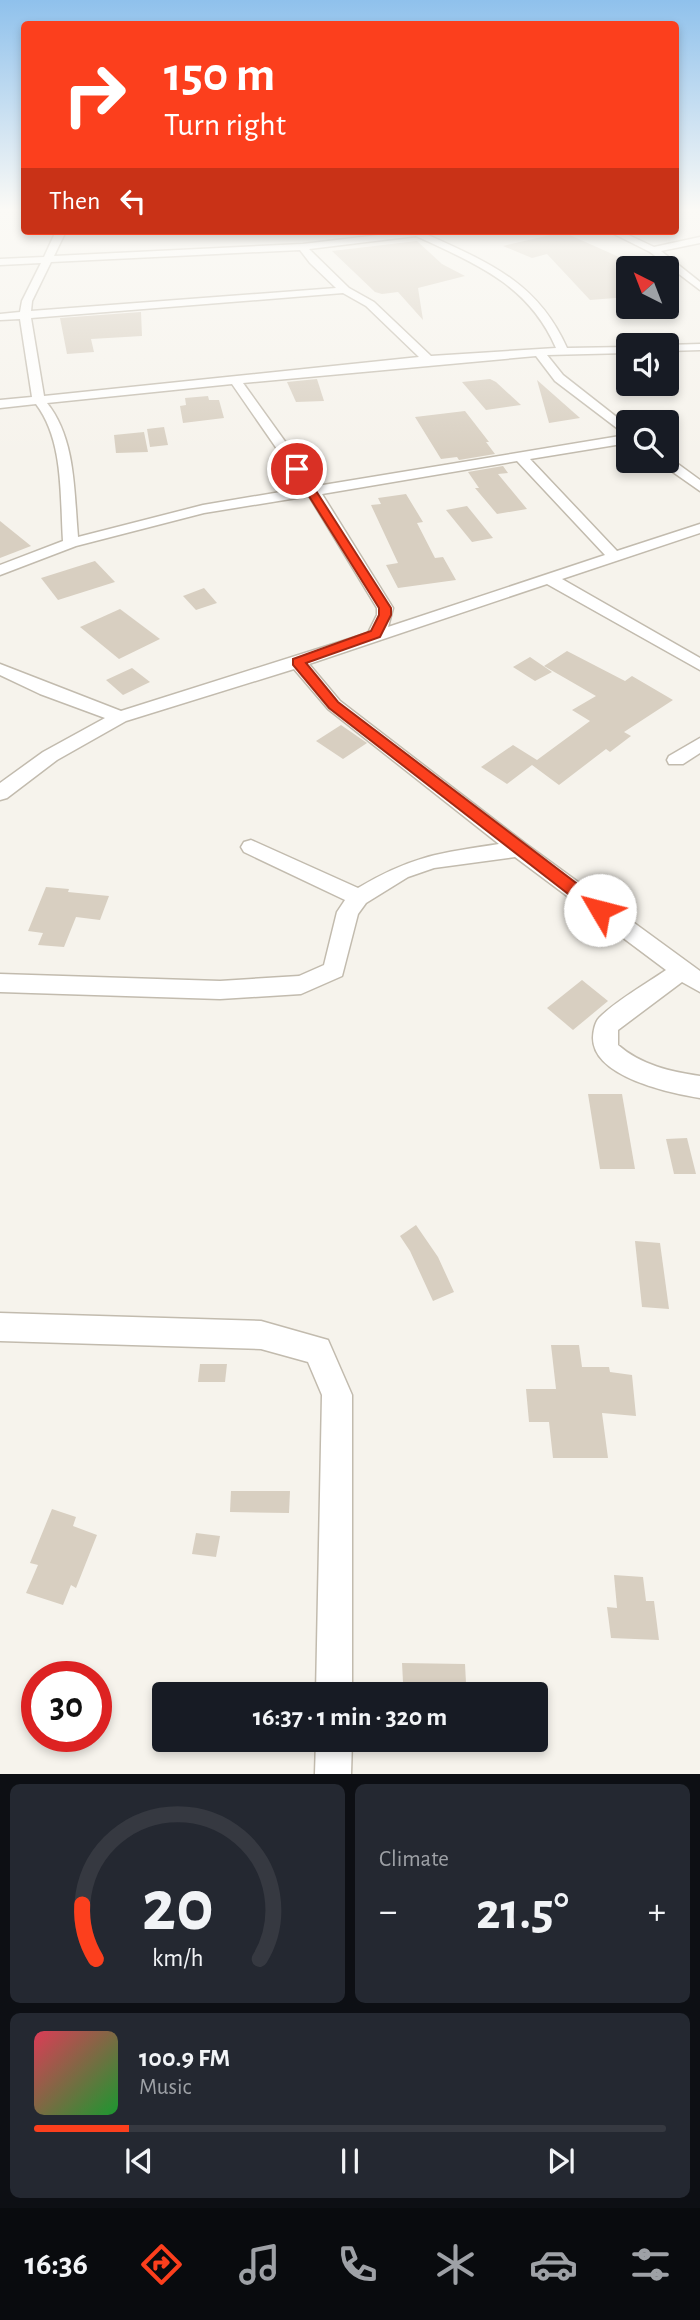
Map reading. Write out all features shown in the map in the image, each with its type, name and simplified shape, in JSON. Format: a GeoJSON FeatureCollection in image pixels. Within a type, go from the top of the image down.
{"type":"FeatureCollection","features":[{"type":"Feature","properties":{"kind":"street"},"geometry":{"type":"LineString","coordinates":[[32,291],[25,315],[38,399],[47,407],[60,440],[71,543]]}},
{"type":"Feature","properties":{"kind":"street"},"geometry":{"type":"LineString","coordinates":[[0,317],[335,291]]}},
{"type":"Feature","properties":{"kind":"street"},"geometry":{"type":"LineString","coordinates":[[346,291],[370,304],[428,360]]}},
{"type":"Feature","properties":{"kind":"street"},"geometry":{"type":"LineString","coordinates":[[521,291],[546,318],[564,351]]}},
{"type":"Feature","properties":{"kind":"street"},"geometry":{"type":"LineString","coordinates":[[679,348],[700,347]]}},
{"type":"Feature","properties":{"kind":"street"},"geometry":{"type":"LineString","coordinates":[[0,404],[428,360],[539,352],[616,350]]}},
{"type":"Feature","properties":{"kind":"street"},"geometry":{"type":"LineString","coordinates":[[539,352],[558,378],[580,392],[616,422]]}},
{"type":"Feature","properties":{"kind":"street"},"geometry":{"type":"LineString","coordinates":[[234,378],[312,489],[385,608],[385,615],[376,634]]}},
{"type":"Feature","properties":{"kind":"street"},"geometry":{"type":"LineString","coordinates":[[0,570],[71,543],[181,514],[312,489],[616,441]]}},
{"type":"Feature","properties":{"kind":"street"},"geometry":{"type":"LineString","coordinates":[[520,457],[614,556]]}},
{"type":"Feature","properties":{"kind":"street"},"geometry":{"type":"LineString","coordinates":[[679,471],[700,487]]}},
{"type":"Feature","properties":{"kind":"street"},"geometry":{"type":"LineString","coordinates":[[0,793],[50,756],[120,717],[298,662],[700,528]]}},
{"type":"Feature","properties":{"kind":"street"},"geometry":{"type":"LineString","coordinates":[[550,579],[700,665]]}},
{"type":"Feature","properties":{"kind":"street"},"geometry":{"type":"LineString","coordinates":[[385,608],[423,619]]}},
{"type":"Feature","properties":{"kind":"street"},"geometry":{"type":"LineString","coordinates":[[298,662],[334,705],[519,849],[690,977],[607,1025],[605,1043],[613,1056],[629,1068],[684,1085],[700,1087]]}},
{"type":"Feature","properties":{"kind":"street"},"geometry":{"type":"LineString","coordinates":[[0,669],[46,690],[120,717]]}},
{"type":"Feature","properties":{"kind":"street"},"geometry":{"type":"LineString","coordinates":[[676,760],[700,744]]}},
{"type":"Feature","properties":{"kind":"street"},"geometry":{"type":"LineString","coordinates":[[251,847],[359,897]]}},
{"type":"Feature","properties":{"kind":"street"},"geometry":{"type":"LineString","coordinates":[[0,983],[220,990],[301,985],[334,970],[348,912],[359,897],[401,872],[432,861],[519,849]]}},
{"type":"Feature","properties":{"kind":"street"},"geometry":{"type":"LineString","coordinates":[[0,1327],[261,1335],[318,1350],[337,1395],[334,1682]]}},
{"type":"Feature","properties":{"kind":"street"},"geometry":{"type":"LineString","coordinates":[[333,1774],[334,1752]]}},
{"type":"Feature","properties":{"kind":"building"},"geometry":{"type":"Polygon","coordinates":[[[418,291],[423,320],[398,292],[375,292],[418,291]]]}},
{"type":"Feature","properties":{"kind":"building"},"geometry":{"type":"Polygon","coordinates":[[[581,291],[616,291],[616,298],[590,300],[581,291]]]}},
{"type":"Feature","properties":{"kind":"building"},"geometry":{"type":"Polygon","coordinates":[[[141,312],[142,336],[91,339],[94,352],[67,354],[60,318],[141,312]]]}},
{"type":"Feature","properties":{"kind":"building"},"geometry":{"type":"Polygon","coordinates":[[[317,379],[324,401],[296,402],[287,382],[317,379]]]}},
{"type":"Feature","properties":{"kind":"building"},"geometry":{"type":"Polygon","coordinates":[[[490,379],[521,405],[486,410],[462,382],[490,379]]]}},
{"type":"Feature","properties":{"kind":"building"},"geometry":{"type":"Polygon","coordinates":[[[537,380],[580,418],[549,423],[537,380]]]}},
{"type":"Feature","properties":{"kind":"building"},"geometry":{"type":"Polygon","coordinates":[[[208,396],[209,400],[219,400],[224,418],[183,423],[180,406],[186,405],[185,398],[208,396]]]}},
{"type":"Feature","properties":{"kind":"building"},"geometry":{"type":"Polygon","coordinates":[[[465,411],[495,454],[459,460],[457,457],[441,459],[415,417],[465,411]]]}},
{"type":"Feature","properties":{"kind":"building"},"geometry":{"type":"Polygon","coordinates":[[[164,427],[168,445],[150,447],[147,429],[164,427]]]}},
{"type":"Feature","properties":{"kind":"building"},"geometry":{"type":"Polygon","coordinates":[[[144,432],[148,452],[116,453],[114,435],[144,432]]]}},
{"type":"Feature","properties":{"kind":"building"},"geometry":{"type":"Polygon","coordinates":[[[503,466],[508,473],[498,474],[527,509],[497,514],[475,488],[479,488],[468,472],[503,466]]]}},
{"type":"Feature","properties":{"kind":"building"},"geometry":{"type":"Polygon","coordinates":[[[406,494],[423,522],[417,523],[435,558],[443,557],[456,580],[398,588],[386,565],[398,563],[371,505],[381,504],[378,498],[406,494]]]}},
{"type":"Feature","properties":{"kind":"building"},"geometry":{"type":"Polygon","coordinates":[[[467,506],[493,538],[472,542],[446,510],[467,506]]]}},
{"type":"Feature","properties":{"kind":"building"},"geometry":{"type":"Polygon","coordinates":[[[0,521],[31,546],[0,558],[0,521]]]}},
{"type":"Feature","properties":{"kind":"building"},"geometry":{"type":"Polygon","coordinates":[[[95,561],[115,582],[58,600],[41,578],[95,561]]]}},
{"type":"Feature","properties":{"kind":"building"},"geometry":{"type":"Polygon","coordinates":[[[204,588],[217,603],[196,610],[183,596],[204,588]]]}},
{"type":"Feature","properties":{"kind":"building"},"geometry":{"type":"Polygon","coordinates":[[[120,609],[160,639],[119,659],[80,627],[120,609]]]}},
{"type":"Feature","properties":{"kind":"building"},"geometry":{"type":"Polygon","coordinates":[[[567,651],[625,681],[632,676],[673,700],[624,732],[631,736],[610,752],[606,749],[559,785],[532,765],[507,784],[481,767],[513,745],[537,760],[590,721],[572,710],[596,696],[544,666],[567,651]]]}},
{"type":"Feature","properties":{"kind":"building"},"geometry":{"type":"Polygon","coordinates":[[[530,657],[552,672],[535,681],[513,667],[530,657]]]}},
{"type":"Feature","properties":{"kind":"building"},"geometry":{"type":"Polygon","coordinates":[[[132,668],[150,682],[123,695],[106,680],[132,668]]]}},
{"type":"Feature","properties":{"kind":"building"},"geometry":{"type":"Polygon","coordinates":[[[341,725],[367,743],[343,759],[316,741],[341,725]]]}},
{"type":"Feature","properties":{"kind":"building"},"geometry":{"type":"Polygon","coordinates":[[[46,887],[109,896],[100,920],[76,917],[64,947],[38,945],[43,933],[28,931],[46,887]]]}},
{"type":"Feature","properties":{"kind":"building"},"geometry":{"type":"Polygon","coordinates":[[[582,980],[608,1001],[573,1030],[547,1008],[582,980]]]}},
{"type":"Feature","properties":{"kind":"building"},"geometry":{"type":"Polygon","coordinates":[[[588,1094],[622,1094],[635,1169],[600,1169],[588,1094]]]}},
{"type":"Feature","properties":{"kind":"building"},"geometry":{"type":"Polygon","coordinates":[[[687,1138],[696,1174],[674,1174],[666,1139],[687,1138]]]}},
{"type":"Feature","properties":{"kind":"building"},"geometry":{"type":"Polygon","coordinates":[[[416,1225],[438,1257],[454,1292],[433,1301],[410,1251],[400,1236],[416,1225]]]}},
{"type":"Feature","properties":{"kind":"building"},"geometry":{"type":"Polygon","coordinates":[[[635,1241],[660,1243],[669,1309],[642,1307],[635,1241]]]}},
{"type":"Feature","properties":{"kind":"building"},"geometry":{"type":"Polygon","coordinates":[[[551,1345],[579,1345],[582,1367],[609,1367],[610,1372],[632,1375],[636,1416],[602,1413],[608,1458],[553,1458],[549,1422],[529,1422],[526,1389],[556,1389],[551,1345]]]}},
{"type":"Feature","properties":{"kind":"building"},"geometry":{"type":"Polygon","coordinates":[[[200,1364],[227,1364],[225,1382],[198,1382],[200,1364]]]}},
{"type":"Feature","properties":{"kind":"building"},"geometry":{"type":"Polygon","coordinates":[[[231,1491],[290,1491],[289,1513],[230,1512],[231,1491]]]}},
{"type":"Feature","properties":{"kind":"building"},"geometry":{"type":"Polygon","coordinates":[[[52,1509],[76,1517],[73,1526],[97,1535],[76,1588],[71,1585],[63,1605],[26,1593],[38,1565],[30,1563],[52,1509]]]}},
{"type":"Feature","properties":{"kind":"building"},"geometry":{"type":"Polygon","coordinates":[[[196,1533],[220,1536],[216,1557],[192,1554],[196,1533]]]}},
{"type":"Feature","properties":{"kind":"building"},"geometry":{"type":"Polygon","coordinates":[[[614,1575],[643,1577],[646,1601],[654,1601],[659,1640],[611,1638],[607,1607],[617,1608],[614,1575]]]}},
{"type":"Feature","properties":{"kind":"building"},"geometry":{"type":"Polygon","coordinates":[[[402,1663],[465,1664],[466,1682],[403,1682],[402,1663]]]}},
{"type":"Feature","properties":{"kind":"route"},"geometry":{"type":"LineString","coordinates":[[297,469],[385,608],[385,615],[376,634],[298,662],[334,705],[600,910]]}}]}
